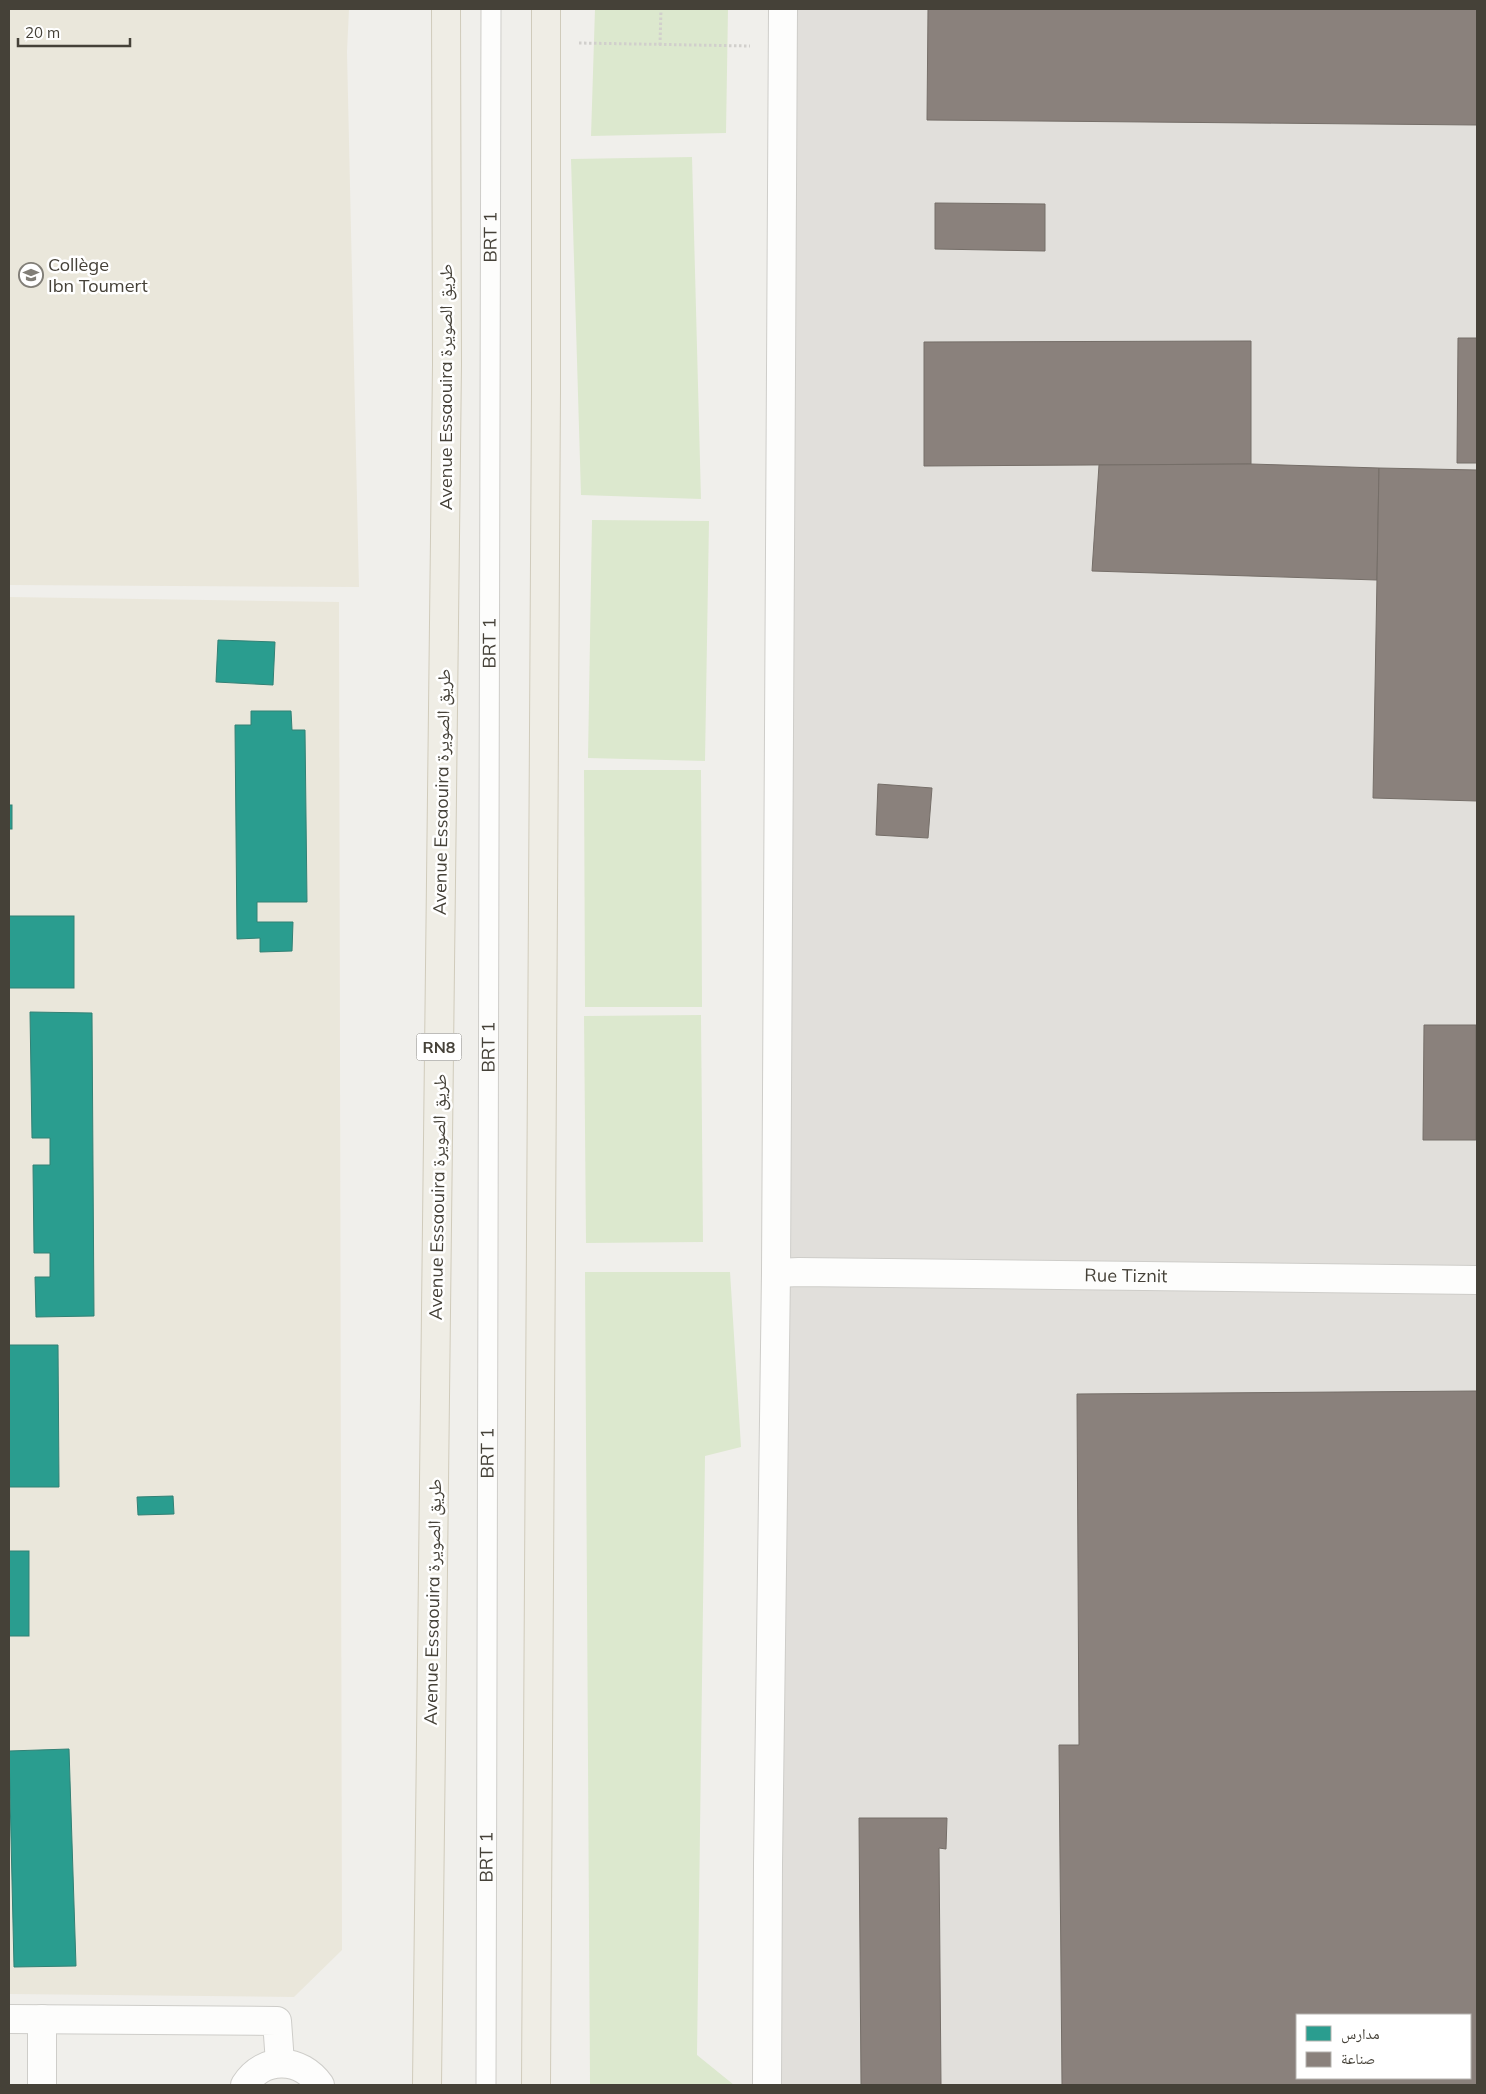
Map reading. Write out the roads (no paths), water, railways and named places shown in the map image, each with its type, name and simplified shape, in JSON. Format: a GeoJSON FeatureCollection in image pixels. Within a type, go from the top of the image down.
{"type":"FeatureCollection","features":[{"type":"Feature","properties":{"kind":"main road","name":"Avenue Essaouira طريق الصويرة"},"geometry":{"type":"LineString","coordinates":[[427,2085],[447,365],[446,9]]}},
{"type":"Feature","properties":{"kind":"main road"},"geometry":{"type":"LineString","coordinates":[[536,2085],[546,402],[546,9]]}},
{"type":"Feature","properties":{"kind":"street"},"geometry":{"type":"LineString","coordinates":[[767,2085],[776,1273],[783,9]]}},
{"type":"Feature","properties":{"kind":"street","name":"Rue Tiznit"},"geometry":{"type":"LineString","coordinates":[[776,1273],[1477,1280]]}},
{"type":"Feature","properties":{"kind":"street"},"geometry":{"type":"LineString","coordinates":[[9,2019],[277,2021],[280,2063]]}},
{"type":"Feature","properties":{"kind":"street"},"geometry":{"type":"LineString","coordinates":[[42,2019],[42,2085]]}},
{"type":"Feature","properties":{"kind":"street"},"geometry":{"type":"LineString","coordinates":[[245,2085],[250,2077],[264,2067],[280,2063],[298,2066],[313,2075],[320,2085]]}},
{"type":"Feature","properties":{"kind":"lane","name":"BRT 1"},"geometry":{"type":"LineString","coordinates":[[486,2085],[491,9]]}},
{"type":"Feature","properties":{"kind":"place","name":"Collège Ibn Toumert"},"geometry":{"type":"Point","coordinates":[31,275]}}]}
